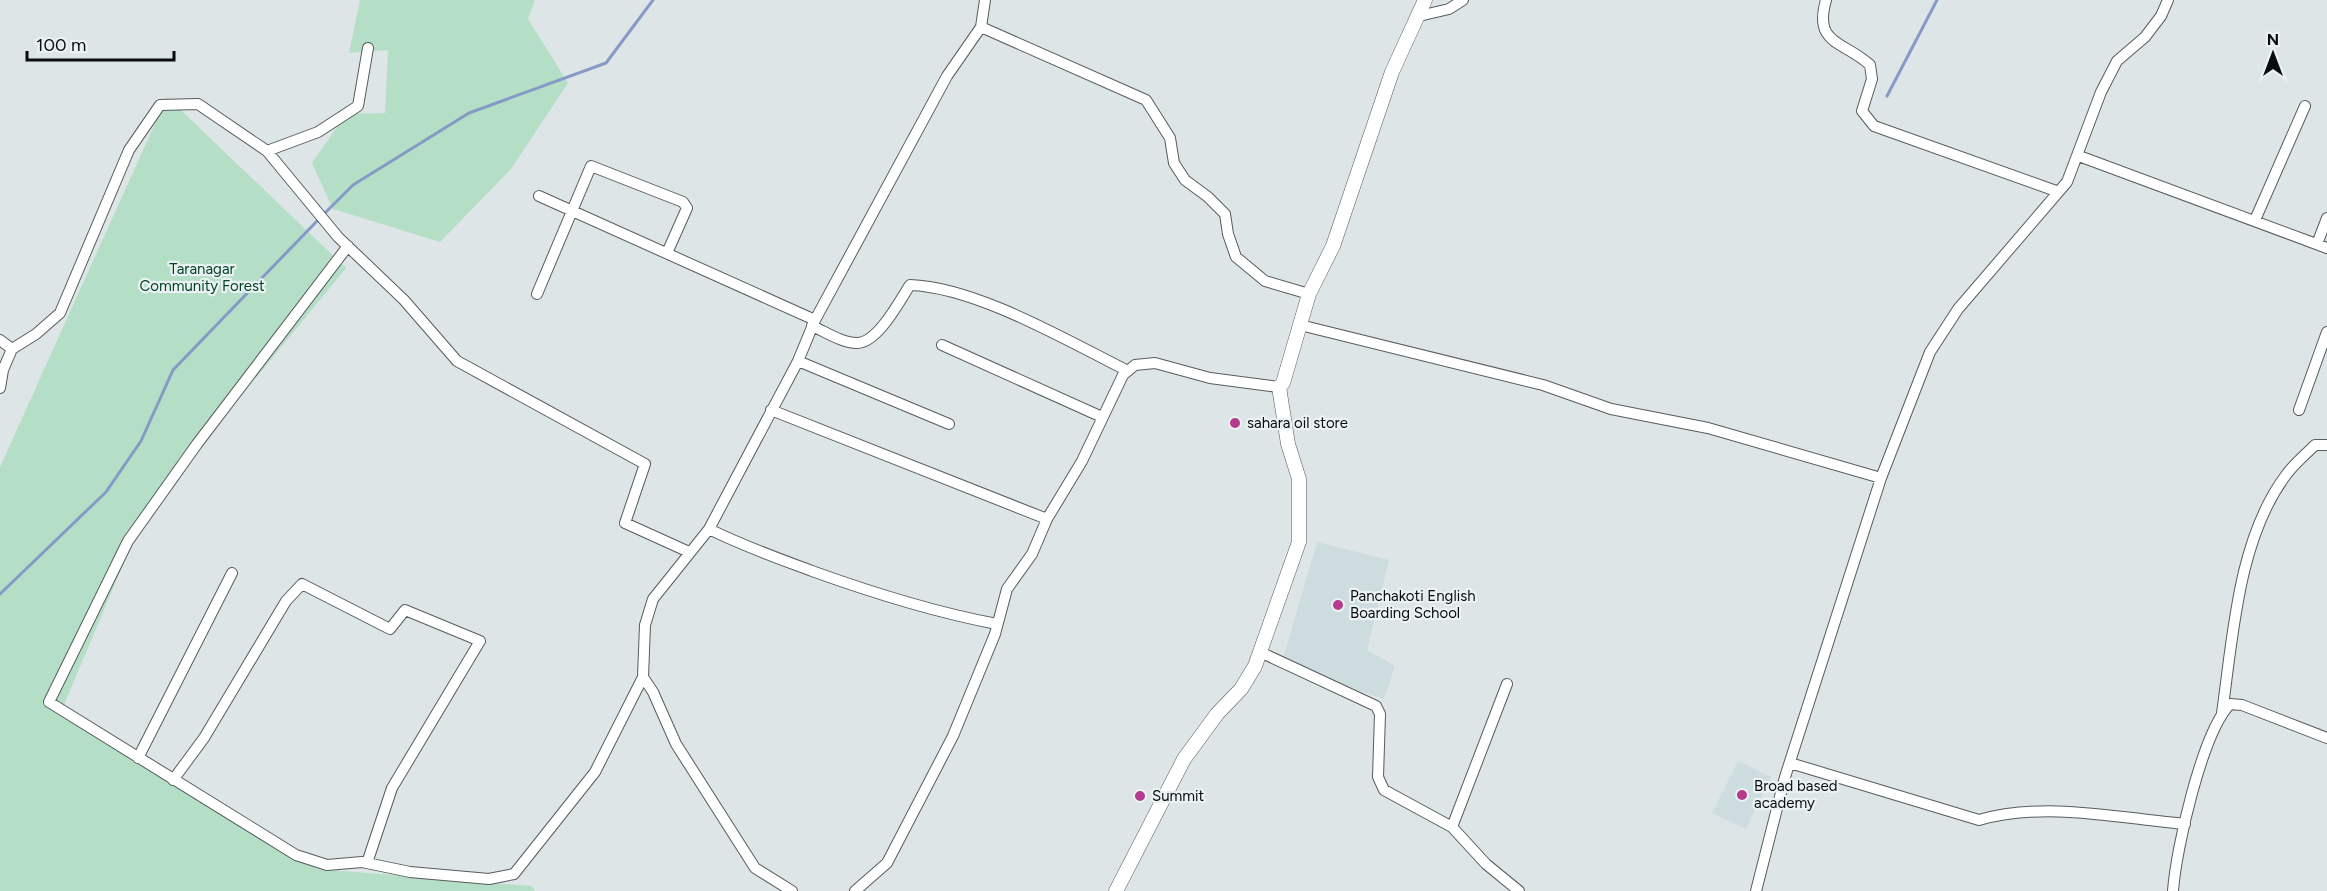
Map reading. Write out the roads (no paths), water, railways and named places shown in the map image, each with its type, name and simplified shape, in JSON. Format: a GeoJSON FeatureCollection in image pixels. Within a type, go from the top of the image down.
{"type":"FeatureCollection","features":[{"type":"Feature","properties":{"kind":"street"},"geometry":{"type":"LineString","coordinates":[[348,246],[197,444],[128,541],[49,702],[296,855],[327,866],[367,863],[410,872],[489,879],[514,874],[595,772],[643,677],[645,625],[653,599],[710,529],[798,361],[814,323],[947,76],[981,27],[985,0]]}},
{"type":"Feature","properties":{"kind":"street"},"geometry":{"type":"LineString","coordinates":[[1279,387],[1283,383],[1309,294],[1333,246],[1392,72],[1425,0]]}},
{"type":"Feature","properties":{"kind":"street"},"geometry":{"type":"LineString","coordinates":[[1419,16],[1449,9],[1462,0]]}},
{"type":"Feature","properties":{"kind":"street"},"geometry":{"type":"LineString","coordinates":[[1826,0],[1822,26],[1825,34],[1870,65],[1872,79],[1862,111],[1874,126],[2056,191]]}},
{"type":"Feature","properties":{"kind":"street"},"geometry":{"type":"LineString","coordinates":[[1756,891],[1790,763],[1881,478],[1930,352],[1958,309],[2056,191],[2067,182],[2079,156],[2101,92],[2117,61],[2145,37],[2161,16],[2168,0]]}},
{"type":"Feature","properties":{"kind":"street"},"geometry":{"type":"LineString","coordinates":[[981,27],[1146,100],[1170,138],[1174,163],[1185,180],[1208,197],[1225,214],[1228,234],[1236,256],[1265,281],[1309,294]]}},
{"type":"Feature","properties":{"kind":"street"},"geometry":{"type":"LineString","coordinates":[[267,151],[318,132],[358,106],[368,48]]}},
{"type":"Feature","properties":{"kind":"street"},"geometry":{"type":"LineString","coordinates":[[0,388],[3,370],[12,349],[36,334],[60,313],[129,150],[160,105],[198,104],[267,151],[338,237],[404,300],[457,361],[645,464],[625,523],[689,552]]}},
{"type":"Feature","properties":{"kind":"street"},"geometry":{"type":"LineString","coordinates":[[2255,220],[2306,106]]}},
{"type":"Feature","properties":{"kind":"street"},"geometry":{"type":"LineString","coordinates":[[2079,156],[2322,246],[2327,218]]}},
{"type":"Feature","properties":{"kind":"street"},"geometry":{"type":"LineString","coordinates":[[537,294],[591,166],[683,202],[687,208],[667,253]]}},
{"type":"Feature","properties":{"kind":"street"},"geometry":{"type":"LineString","coordinates":[[539,196],[667,253],[814,323],[835,337],[858,343],[875,337],[910,285],[932,285],[982,301],[1128,371]]}},
{"type":"Feature","properties":{"kind":"street"},"geometry":{"type":"LineString","coordinates":[[1300,325],[1543,385],[1611,409],[1708,428],[1881,478]]}},
{"type":"Feature","properties":{"kind":"street"},"geometry":{"type":"LineString","coordinates":[[2299,410],[2327,332]]}},
{"type":"Feature","properties":{"kind":"street"},"geometry":{"type":"LineString","coordinates":[[0,340],[12,349]]}},
{"type":"Feature","properties":{"kind":"street"},"geometry":{"type":"LineString","coordinates":[[942,345],[1102,417]]}},
{"type":"Feature","properties":{"kind":"street"},"geometry":{"type":"LineString","coordinates":[[798,361],[949,424]]}},
{"type":"Feature","properties":{"kind":"street"},"geometry":{"type":"LineString","coordinates":[[855,891],[887,863],[953,736],[998,624],[1007,589],[1032,554],[1047,519],[1082,461],[1102,417],[1128,371],[1135,365],[1155,363],[1210,378],[1279,387]]}},
{"type":"Feature","properties":{"kind":"street"},"geometry":{"type":"LineString","coordinates":[[1116,891],[1184,759],[1217,714],[1241,689],[1260,652],[1299,542],[1299,479],[1288,444],[1279,387]]}},
{"type":"Feature","properties":{"kind":"street"},"geometry":{"type":"LineString","coordinates":[[771,410],[1047,519]]}},
{"type":"Feature","properties":{"kind":"street"},"geometry":{"type":"LineString","coordinates":[[2173,891],[2185,824],[2207,747],[2222,713],[2236,595],[2267,504],[2286,473],[2315,445],[2327,445]]}},
{"type":"Feature","properties":{"kind":"street"},"geometry":{"type":"LineString","coordinates":[[710,529],[740,544],[875,594],[924,609],[998,624]]}},
{"type":"Feature","properties":{"kind":"street"},"geometry":{"type":"LineString","coordinates":[[138,758],[232,573]]}},
{"type":"Feature","properties":{"kind":"street"},"geometry":{"type":"LineString","coordinates":[[173,780],[204,738],[286,601],[302,584],[390,629],[405,610],[480,641],[392,788],[367,863]]}},
{"type":"Feature","properties":{"kind":"street"},"geometry":{"type":"LineString","coordinates":[[1260,652],[1377,706],[1380,714],[1378,777],[1384,790],[1452,826],[1486,864],[1519,891]]}},
{"type":"Feature","properties":{"kind":"street"},"geometry":{"type":"LineString","coordinates":[[643,677],[653,692],[676,744],[755,868],[792,891]]}},
{"type":"Feature","properties":{"kind":"street"},"geometry":{"type":"LineString","coordinates":[[1452,826],[1507,684]]}},
{"type":"Feature","properties":{"kind":"street"},"geometry":{"type":"LineString","coordinates":[[2222,713],[2230,704],[2242,705],[2327,738]]}},
{"type":"Feature","properties":{"kind":"street"},"geometry":{"type":"LineString","coordinates":[[1790,763],[1979,820],[2001,813],[2037,810],[2185,824]]}},
{"type":"Feature","properties":{"kind":"waterway"},"geometry":{"type":"LineString","coordinates":[[323,215],[353,185],[469,113],[606,63],[653,0]]}},
{"type":"Feature","properties":{"kind":"waterway"},"geometry":{"type":"LineString","coordinates":[[1887,96],[1937,0]]}},
{"type":"Feature","properties":{"kind":"waterway"},"geometry":{"type":"LineString","coordinates":[[0,594],[106,492],[141,441],[173,370],[318,220]]}},
{"type":"Feature","properties":{"kind":"place","name":"sahara oil store"},"geometry":{"type":"Point","coordinates":[1235,423]}},
{"type":"Feature","properties":{"kind":"place","name":"Panchakoti English Boarding School"},"geometry":{"type":"Point","coordinates":[1338,605]}},
{"type":"Feature","properties":{"kind":"place","name":"Broad based academy"},"geometry":{"type":"Point","coordinates":[1742,795]}},
{"type":"Feature","properties":{"kind":"place","name":"Summit"},"geometry":{"type":"Point","coordinates":[1140,796]}},
{"type":"Feature","properties":{"kind":"park label","name":"Taranagar Community Forest"},"geometry":{"type":"Point","coordinates":[202,278]}}]}
